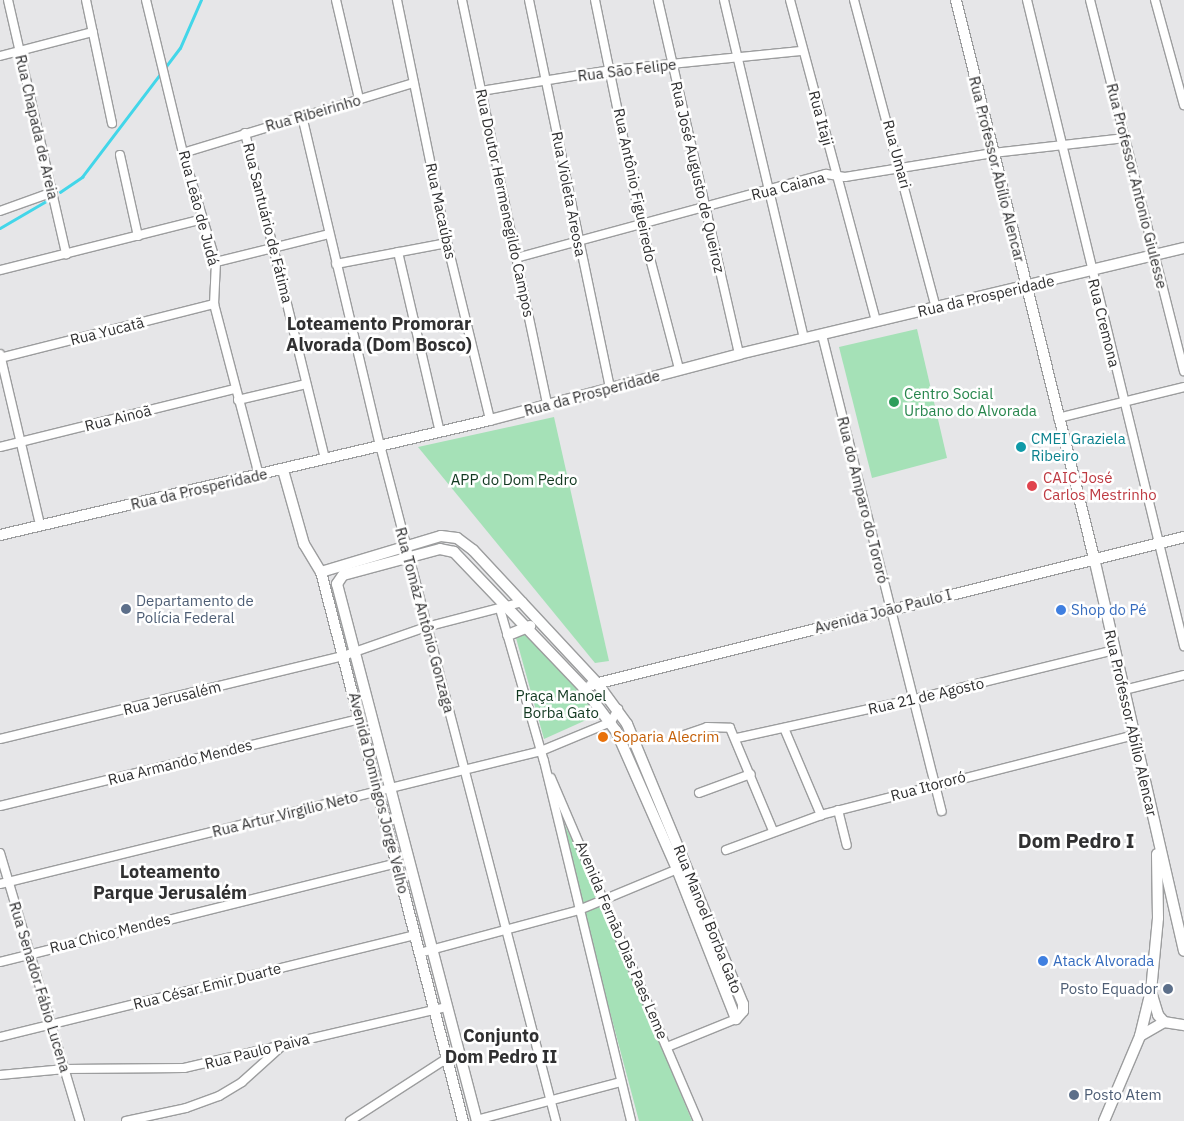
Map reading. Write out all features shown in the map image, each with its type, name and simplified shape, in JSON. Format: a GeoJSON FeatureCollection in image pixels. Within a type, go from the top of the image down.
{"type":"FeatureCollection","features":[{"type":"Feature","properties":{"kind":"street","name":"Rua Chapada de Areia"},"geometry":{"type":"LineString","coordinates":[[8,0],[66,254]]}},
{"type":"Feature","properties":{"kind":"street"},"geometry":{"type":"LineString","coordinates":[[86,0],[112,123]]}},
{"type":"Feature","properties":{"kind":"street","name":"Rua Leão de Judá"},"geometry":{"type":"LineString","coordinates":[[146,0],[183,153],[216,262],[214,304],[259,475]]}},
{"type":"Feature","properties":{"kind":"street"},"geometry":{"type":"LineString","coordinates":[[336,0],[359,99]]}},
{"type":"Feature","properties":{"kind":"street","name":"Rua Macaúbas"},"geometry":{"type":"LineString","coordinates":[[397,0],[447,243],[490,420]]}},
{"type":"Feature","properties":{"kind":"street","name":"Rua Doutor Hermenegildo Campos"},"geometry":{"type":"LineString","coordinates":[[462,0],[548,405]]}},
{"type":"Feature","properties":{"kind":"street","name":"Rua Violeta Areosa"},"geometry":{"type":"LineString","coordinates":[[529,0],[610,388]]}},
{"type":"Feature","properties":{"kind":"street","name":"Rua Antônio Figueiredo"},"geometry":{"type":"LineString","coordinates":[[595,0],[611,70],[641,224],[678,370]]}},
{"type":"Feature","properties":{"kind":"street","name":"Rua José Augusto de Queiroz"},"geometry":{"type":"LineString","coordinates":[[658,0],[739,354]]}},
{"type":"Feature","properties":{"kind":"street"},"geometry":{"type":"LineString","coordinates":[[724,0],[804,339]]}},
{"type":"Feature","properties":{"kind":"street","name":"Rua Itaji"},"geometry":{"type":"LineString","coordinates":[[790,0],[876,322]]}},
{"type":"Feature","properties":{"kind":"street","name":"Rua Umari"},"geometry":{"type":"LineString","coordinates":[[854,0],[901,168],[936,309]]}},
{"type":"Feature","properties":{"kind":"street","name":"Rua Professor Abílio Alencar"},"geometry":{"type":"LineString","coordinates":[[956,0],[1094,558],[1184,951]]}},
{"type":"Feature","properties":{"kind":"street","name":"Rua Cremona"},"geometry":{"type":"LineString","coordinates":[[1028,0],[1060,146],[1184,646]]}},
{"type":"Feature","properties":{"kind":"street","name":"Rua Professor Antonio Giulesse"},"geometry":{"type":"LineString","coordinates":[[1090,0],[1184,372]]}},
{"type":"Feature","properties":{"kind":"street"},"geometry":{"type":"LineString","coordinates":[[1155,0],[1184,105]]}},
{"type":"Feature","properties":{"kind":"street"},"geometry":{"type":"LineString","coordinates":[[0,56],[93,32]]}},
{"type":"Feature","properties":{"kind":"street","name":"Rua São Felipe"},"geometry":{"type":"LineString","coordinates":[[481,91],[611,70],[803,51]]}},
{"type":"Feature","properties":{"kind":"street","name":"Rua Ribeirinho"},"geometry":{"type":"LineString","coordinates":[[183,153],[414,83]]}},
{"type":"Feature","properties":{"kind":"street","name":"Rua Tomáz Antônio Gonzaga"},"geometry":{"type":"LineString","coordinates":[[302,116],[336,264],[408,557],[556,1121]]}},
{"type":"Feature","properties":{"kind":"street","name":"Rua Santuário de Fátima"},"geometry":{"type":"LineString","coordinates":[[245,133],[275,247],[325,459]]}},
{"type":"Feature","properties":{"kind":"street","name":"Rua Caiana"},"geometry":{"type":"LineString","coordinates":[[516,258],[826,174],[836,176],[901,168],[993,153],[1125,138]]}},
{"type":"Feature","properties":{"kind":"street"},"geometry":{"type":"LineString","coordinates":[[120,155],[138,236]]}},
{"type":"Feature","properties":{"kind":"street"},"geometry":{"type":"LineString","coordinates":[[0,211],[53,192]]}},
{"type":"Feature","properties":{"kind":"street"},"geometry":{"type":"LineString","coordinates":[[0,270],[203,219]]}},
{"type":"Feature","properties":{"kind":"street"},"geometry":{"type":"LineString","coordinates":[[216,262],[329,234]]}},
{"type":"Feature","properties":{"kind":"street"},"geometry":{"type":"LineString","coordinates":[[336,264],[447,243]]}},
{"type":"Feature","properties":{"kind":"street","name":"Rua da Prosperidade"},"geometry":{"type":"LineString","coordinates":[[0,535],[490,420],[739,354],[936,309],[1184,248]]}},
{"type":"Feature","properties":{"kind":"street"},"geometry":{"type":"LineString","coordinates":[[398,252],[440,432]]}},
{"type":"Feature","properties":{"kind":"street","name":"Rua Yucatã"},"geometry":{"type":"LineString","coordinates":[[0,356],[214,304]]}},
{"type":"Feature","properties":{"kind":"street","name":"Rua do Amparo do Tororó"},"geometry":{"type":"LineString","coordinates":[[822,335],[942,811]]}},
{"type":"Feature","properties":{"kind":"street"},"geometry":{"type":"LineString","coordinates":[[0,356],[40,525]]}},
{"type":"Feature","properties":{"kind":"street"},"geometry":{"type":"LineString","coordinates":[[238,400],[306,384]]}},
{"type":"Feature","properties":{"kind":"street"},"geometry":{"type":"LineString","coordinates":[[1058,418],[1184,387]]}},
{"type":"Feature","properties":{"kind":"street","name":"Rua Ainoã"},"geometry":{"type":"LineString","coordinates":[[0,447],[235,389]]}},
{"type":"Feature","properties":{"kind":"street","name":"Avenida Domingos Jorge Velho"},"geometry":{"type":"LineString","coordinates":[[283,470],[304,544],[321,572],[463,1121]]}},
{"type":"Feature","properties":{"kind":"street","name":"Rua Manoel Borba Gato"},"geometry":{"type":"LineString","coordinates":[[321,572],[405,544],[441,536],[457,538],[465,542],[544,625],[597,683],[618,710],[682,867],[736,1019]]}},
{"type":"Feature","properties":{"kind":"street","name":"Avenida João Paulo I"},"geometry":{"type":"LineString","coordinates":[[583,687],[1184,537]]}},
{"type":"Feature","properties":{"kind":"street","name":"Rua Manoel Borba Gato"},"geometry":{"type":"LineString","coordinates":[[338,578],[440,549],[454,552],[504,608],[526,626],[583,687],[611,722],[682,867]]}},
{"type":"Feature","properties":{"kind":"street","name":"Avenida Domingos Jorge Velho"},"geometry":{"type":"LineString","coordinates":[[338,578],[337,584],[354,651],[477,1121]]}},
{"type":"Feature","properties":{"kind":"street","name":"Rua Jerusalém"},"geometry":{"type":"LineString","coordinates":[[0,740],[343,656],[426,627],[522,602]]}},
{"type":"Feature","properties":{"kind":"street","name":"Avenida Fernão Dias Paes Leme"},"geometry":{"type":"LineString","coordinates":[[504,608],[508,635],[544,760],[698,1121]]}},
{"type":"Feature","properties":{"kind":"street"},"geometry":{"type":"LineString","coordinates":[[508,635],[526,626],[544,625]]}},
{"type":"Feature","properties":{"kind":"street","name":"Rua 21 de Agosto"},"geometry":{"type":"LineString","coordinates":[[737,738],[915,700],[1114,650]]}},
{"type":"Feature","properties":{"kind":"street"},"geometry":{"type":"LineString","coordinates":[[1124,690],[1184,675]]}},
{"type":"Feature","properties":{"kind":"street"},"geometry":{"type":"LineString","coordinates":[[611,722],[618,710]]}},
{"type":"Feature","properties":{"kind":"street","name":"Rua Armando Mendes"},"geometry":{"type":"LineString","coordinates":[[0,806],[360,719]]}},
{"type":"Feature","properties":{"kind":"street","name":"Rua Artur Virgilio Neto"},"geometry":{"type":"LineString","coordinates":[[0,884],[541,751],[611,722]]}},
{"type":"Feature","properties":{"kind":"street"},"geometry":{"type":"LineString","coordinates":[[684,735],[722,726],[730,728],[737,738],[773,831]]}},
{"type":"Feature","properties":{"kind":"street"},"geometry":{"type":"LineString","coordinates":[[784,728],[821,815]]}},
{"type":"Feature","properties":{"kind":"street","name":"Rua Itororó"},"geometry":{"type":"LineString","coordinates":[[726,850],[773,831],[838,810],[1134,735]]}},
{"type":"Feature","properties":{"kind":"street","name":"Avenida Fernão Dias Paes Leme"},"geometry":{"type":"LineString","coordinates":[[544,760],[631,1121]]}},
{"type":"Feature","properties":{"kind":"street"},"geometry":{"type":"LineString","coordinates":[[699,793],[751,774]]}},
{"type":"Feature","properties":{"kind":"street"},"geometry":{"type":"LineString","coordinates":[[838,810],[847,845]]}},
{"type":"Feature","properties":{"kind":"street"},"geometry":{"type":"LineString","coordinates":[[1104,1121],[1140,1036],[1151,991],[1158,918],[1157,835]]}},
{"type":"Feature","properties":{"kind":"street","name":"Rua Senador Fábio Lucena"},"geometry":{"type":"LineString","coordinates":[[0,854],[80,1121]]}},
{"type":"Feature","properties":{"kind":"street","name":"Rua Chico Mendes"},"geometry":{"type":"LineString","coordinates":[[0,962],[30,952],[396,863]]}},
{"type":"Feature","properties":{"kind":"street"},"geometry":{"type":"LineString","coordinates":[[419,953],[579,910],[682,867]]}},
{"type":"Feature","properties":{"kind":"street"},"geometry":{"type":"LineString","coordinates":[[1158,918],[1166,915],[1177,919]]}},
{"type":"Feature","properties":{"kind":"street","name":"Rua César Emir Duarte"},"geometry":{"type":"LineString","coordinates":[[0,1037],[414,935]]}},
{"type":"Feature","properties":{"kind":"street"},"geometry":{"type":"LineString","coordinates":[[1151,991],[1158,1015],[1164,1022]]}},
{"type":"Feature","properties":{"kind":"street","name":"Rua Paulo Paiva"},"geometry":{"type":"LineString","coordinates":[[0,1074],[65,1069],[184,1068],[447,1007]]}},
{"type":"Feature","properties":{"kind":"street"},"geometry":{"type":"LineString","coordinates":[[667,1047],[736,1019]]}},
{"type":"Feature","properties":{"kind":"street"},"geometry":{"type":"LineString","coordinates":[[1140,1036],[1164,1022],[1184,1025]]}},
{"type":"Feature","properties":{"kind":"street"},"geometry":{"type":"LineString","coordinates":[[126,1121],[186,1108],[219,1096],[242,1082],[284,1044]]}},
{"type":"Feature","properties":{"kind":"street"},"geometry":{"type":"LineString","coordinates":[[350,1121],[446,1059]]}},
{"type":"Feature","properties":{"kind":"street"},"geometry":{"type":"LineString","coordinates":[[477,1121],[621,1082]]}},
{"type":"Feature","properties":{"kind":"green space","name":"Centro Social Urbano do Alvorada"},"geometry":{"type":"Polygon","coordinates":[[[917,329],[947,458],[872,478],[839,347],[917,329]]]}},
{"type":"Feature","properties":{"kind":"green space","name":"APP do Dom Pedro"},"geometry":{"type":"Polygon","coordinates":[[[554,417],[609,661],[595,663],[418,447],[554,417]]]}},
{"type":"Feature","properties":{"kind":"green space","name":"Praça Manoel Borba Gato"},"geometry":{"type":"Polygon","coordinates":[[[530,632],[604,712],[544,739],[516,638],[530,632]]]}},
{"type":"Feature","properties":{"kind":"green space"},"geometry":{"type":"Polygon","coordinates":[[[555,805],[602,901],[692,1121],[639,1121],[555,805]]]}},
{"type":"Feature","properties":{"kind":"waterway"},"geometry":{"type":"LineString","coordinates":[[164,69],[180,48],[201,0]]}},
{"type":"Feature","properties":{"kind":"waterway"},"geometry":{"type":"LineString","coordinates":[[60,192],[82,177],[161,73]]}},
{"type":"Feature","properties":{"kind":"waterway"},"geometry":{"type":"LineString","coordinates":[[0,228],[48,200]]}},
{"type":"Feature","properties":{"kind":"place","name":"Centro Social Urbano do Alvorada"},"geometry":{"type":"Point","coordinates":[894,402]}},
{"type":"Feature","properties":{"kind":"place","name":"CMEI Graziela Ribeiro"},"geometry":{"type":"Point","coordinates":[1021,447]}},
{"type":"Feature","properties":{"kind":"place","name":"CAIC José Carlos Mestrinho"},"geometry":{"type":"Point","coordinates":[1032,486]}},
{"type":"Feature","properties":{"kind":"place","name":"Departamento de Polícia Federal"},"geometry":{"type":"Point","coordinates":[126,609]}},
{"type":"Feature","properties":{"kind":"place","name":"Shop do Pé"},"geometry":{"type":"Point","coordinates":[1061,610]}},
{"type":"Feature","properties":{"kind":"place","name":"Soparia Alecrim"},"geometry":{"type":"Point","coordinates":[603,737]}},
{"type":"Feature","properties":{"kind":"place","name":"Atack Alvorada"},"geometry":{"type":"Point","coordinates":[1043,961]}},
{"type":"Feature","properties":{"kind":"place","name":"Posto Equador"},"geometry":{"type":"Point","coordinates":[1168,989]}},
{"type":"Feature","properties":{"kind":"place","name":"Posto Atem"},"geometry":{"type":"Point","coordinates":[1074,1095]}},
{"type":"Feature","properties":{"kind":"district","name":"Loteamento Promorar Alvorada (Dom Bosco)"},"geometry":{"type":"Point","coordinates":[379,335]}},
{"type":"Feature","properties":{"kind":"district","name":"Dom Pedro I"},"geometry":{"type":"Point","coordinates":[1076,840]}},
{"type":"Feature","properties":{"kind":"district","name":"Loteamento Parque Jerusalém"},"geometry":{"type":"Point","coordinates":[170,883]}},
{"type":"Feature","properties":{"kind":"district","name":"Conjunto Dom Pedro II"},"geometry":{"type":"Point","coordinates":[501,1047]}}]}
